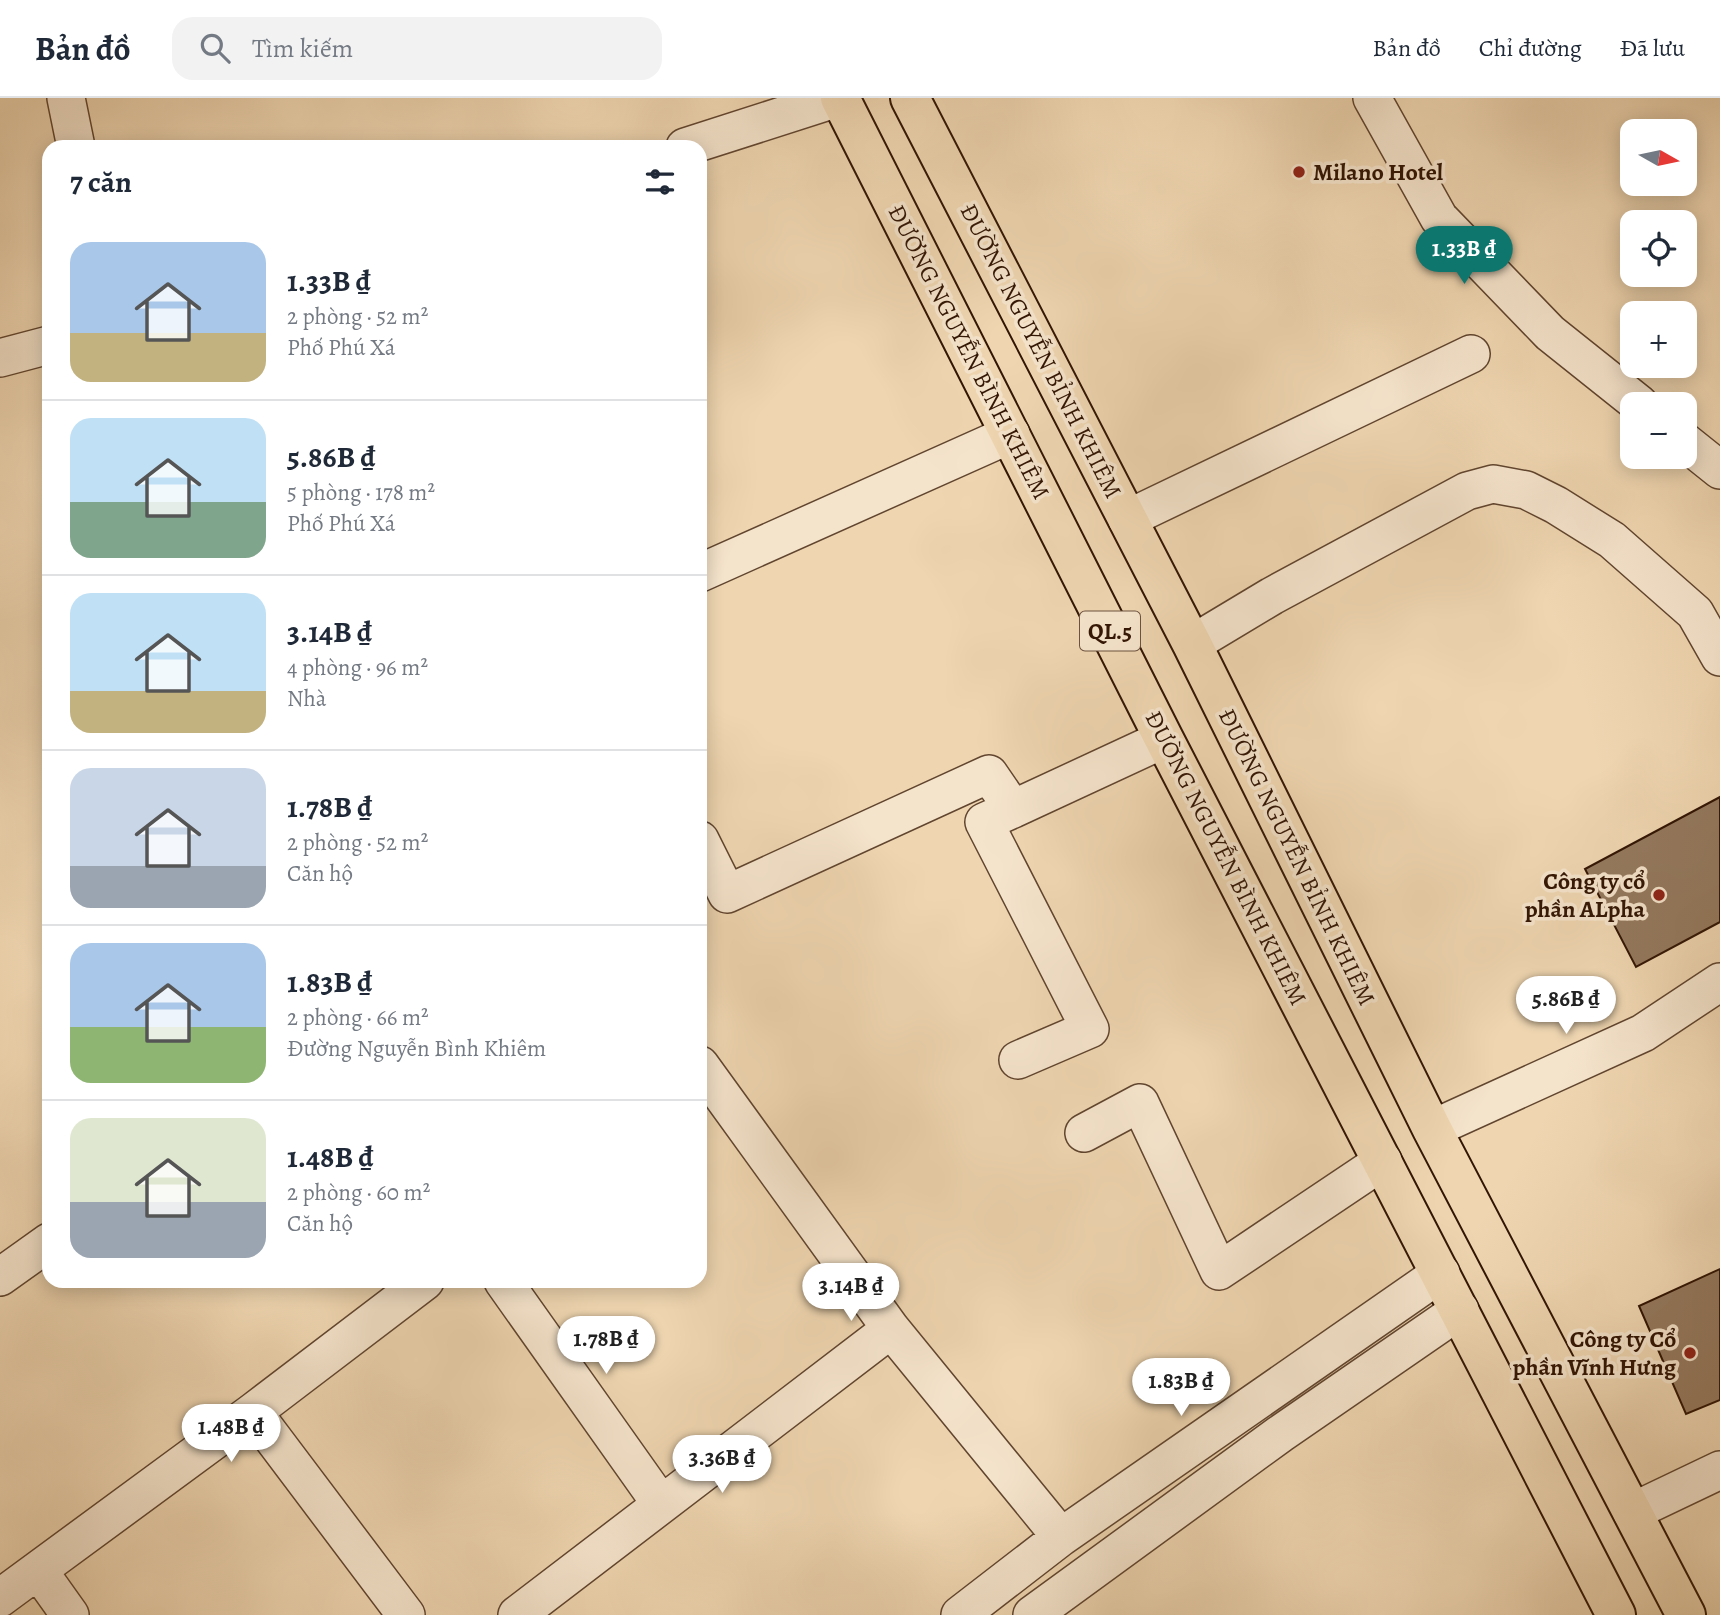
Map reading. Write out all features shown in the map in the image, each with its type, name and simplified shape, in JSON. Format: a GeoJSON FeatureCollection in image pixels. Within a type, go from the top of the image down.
{"type":"FeatureCollection","features":[{"type":"Feature","properties":{"kind":"highway","name":"ĐƯỜNG NGUYỄN BÌNH KHIÊM"},"geometry":{"type":"LineString","coordinates":[[839,98],[1164,740],[1616,1615]]}},
{"type":"Feature","properties":{"kind":"highway","name":"ĐƯỜNG NGUYỄN BỈNH KHIÊM"},"geometry":{"type":"LineString","coordinates":[[910,98],[1192,644],[1432,1129],[1686,1615]]}},
{"type":"Feature","properties":{"kind":"highway"},"geometry":{"type":"LineString","coordinates":[[1383,1161],[1432,1129]]}},
{"type":"Feature","properties":{"kind":"street"},"geometry":{"type":"LineString","coordinates":[[66,98],[75,140]]}},
{"type":"Feature","properties":{"kind":"street"},"geometry":{"type":"LineString","coordinates":[[707,140],[839,98]]}},
{"type":"Feature","properties":{"kind":"street"},"geometry":{"type":"LineString","coordinates":[[1372,98],[1439,218],[1550,333],[1624,392]]}},
{"type":"Feature","properties":{"kind":"street"},"geometry":{"type":"LineString","coordinates":[[0,358],[42,347]]}},
{"type":"Feature","properties":{"kind":"street"},"geometry":{"type":"LineString","coordinates":[[1127,519],[1471,354]]}},
{"type":"Feature","properties":{"kind":"street"},"geometry":{"type":"LineString","coordinates":[[707,570],[1011,434]]}},
{"type":"Feature","properties":{"kind":"street"},"geometry":{"type":"LineString","coordinates":[[1697,452],[1720,470]]}},
{"type":"Feature","properties":{"kind":"street"},"geometry":{"type":"LineString","coordinates":[[1192,644],[1272,596],[1467,491],[1493,484],[1526,490],[1556,505],[1612,540],[1695,613],[1720,657]]}},
{"type":"Feature","properties":{"kind":"street"},"geometry":{"type":"LineString","coordinates":[[1018,1060],[1090,1029],[984,822],[1164,740]]}},
{"type":"Feature","properties":{"kind":"street"},"geometry":{"type":"LineString","coordinates":[[707,854],[727,894],[989,774],[1013,809]]}},
{"type":"Feature","properties":{"kind":"street"},"geometry":{"type":"LineString","coordinates":[[1432,1129],[1643,1033],[1720,982]]}},
{"type":"Feature","properties":{"kind":"street"},"geometry":{"type":"LineString","coordinates":[[707,1077],[891,1329],[1061,1537]]}},
{"type":"Feature","properties":{"kind":"street"},"geometry":{"type":"LineString","coordinates":[[1084,1133],[1140,1102],[1219,1271],[1383,1161]]}},
{"type":"Feature","properties":{"kind":"street"},"geometry":{"type":"LineString","coordinates":[[0,1277],[42,1247]]}},
{"type":"Feature","properties":{"kind":"street"},"geometry":{"type":"LineString","coordinates":[[960,1615],[1061,1537],[1441,1273]]}},
{"type":"Feature","properties":{"kind":"street"},"geometry":{"type":"LineString","coordinates":[[0,1598],[253,1412],[416,1288]]}},
{"type":"Feature","properties":{"kind":"street"},"geometry":{"type":"LineString","coordinates":[[508,1288],[662,1504]]}},
{"type":"Feature","properties":{"kind":"street"},"geometry":{"type":"LineString","coordinates":[[1032,1615],[1280,1434],[1460,1310]]}},
{"type":"Feature","properties":{"kind":"street"},"geometry":{"type":"LineString","coordinates":[[517,1615],[891,1329]]}},
{"type":"Feature","properties":{"kind":"street"},"geometry":{"type":"LineString","coordinates":[[253,1412],[406,1615]]}},
{"type":"Feature","properties":{"kind":"street"},"geometry":{"type":"LineString","coordinates":[[1632,1512],[1720,1470]]}},
{"type":"Feature","properties":{"kind":"street"},"geometry":{"type":"LineString","coordinates":[[38,1570],[70,1615]]}},
{"type":"Feature","properties":{"kind":"building","name":"Công ty cổ phần ALpha"},"geometry":{"type":"Polygon","coordinates":[[[1720,797],[1720,922],[1636,967],[1585,869],[1720,797]]]}},
{"type":"Feature","properties":{"kind":"building","name":"Công ty Cổ phần Vĩnh Hưng"},"geometry":{"type":"Polygon","coordinates":[[[1720,1269],[1720,1400],[1686,1414],[1639,1306],[1720,1269]]]}},
{"type":"Feature","properties":{"kind":"place","name":"Milano Hotel"},"geometry":{"type":"Point","coordinates":[1299,172]}},
{"type":"Feature","properties":{"kind":"place","name":"Công ty cổ phần ALpha"},"geometry":{"type":"Point","coordinates":[1659,895]}},
{"type":"Feature","properties":{"kind":"place","name":"Công ty Cổ phần Vĩnh Hưng"},"geometry":{"type":"Point","coordinates":[1690,1353]}}]}
